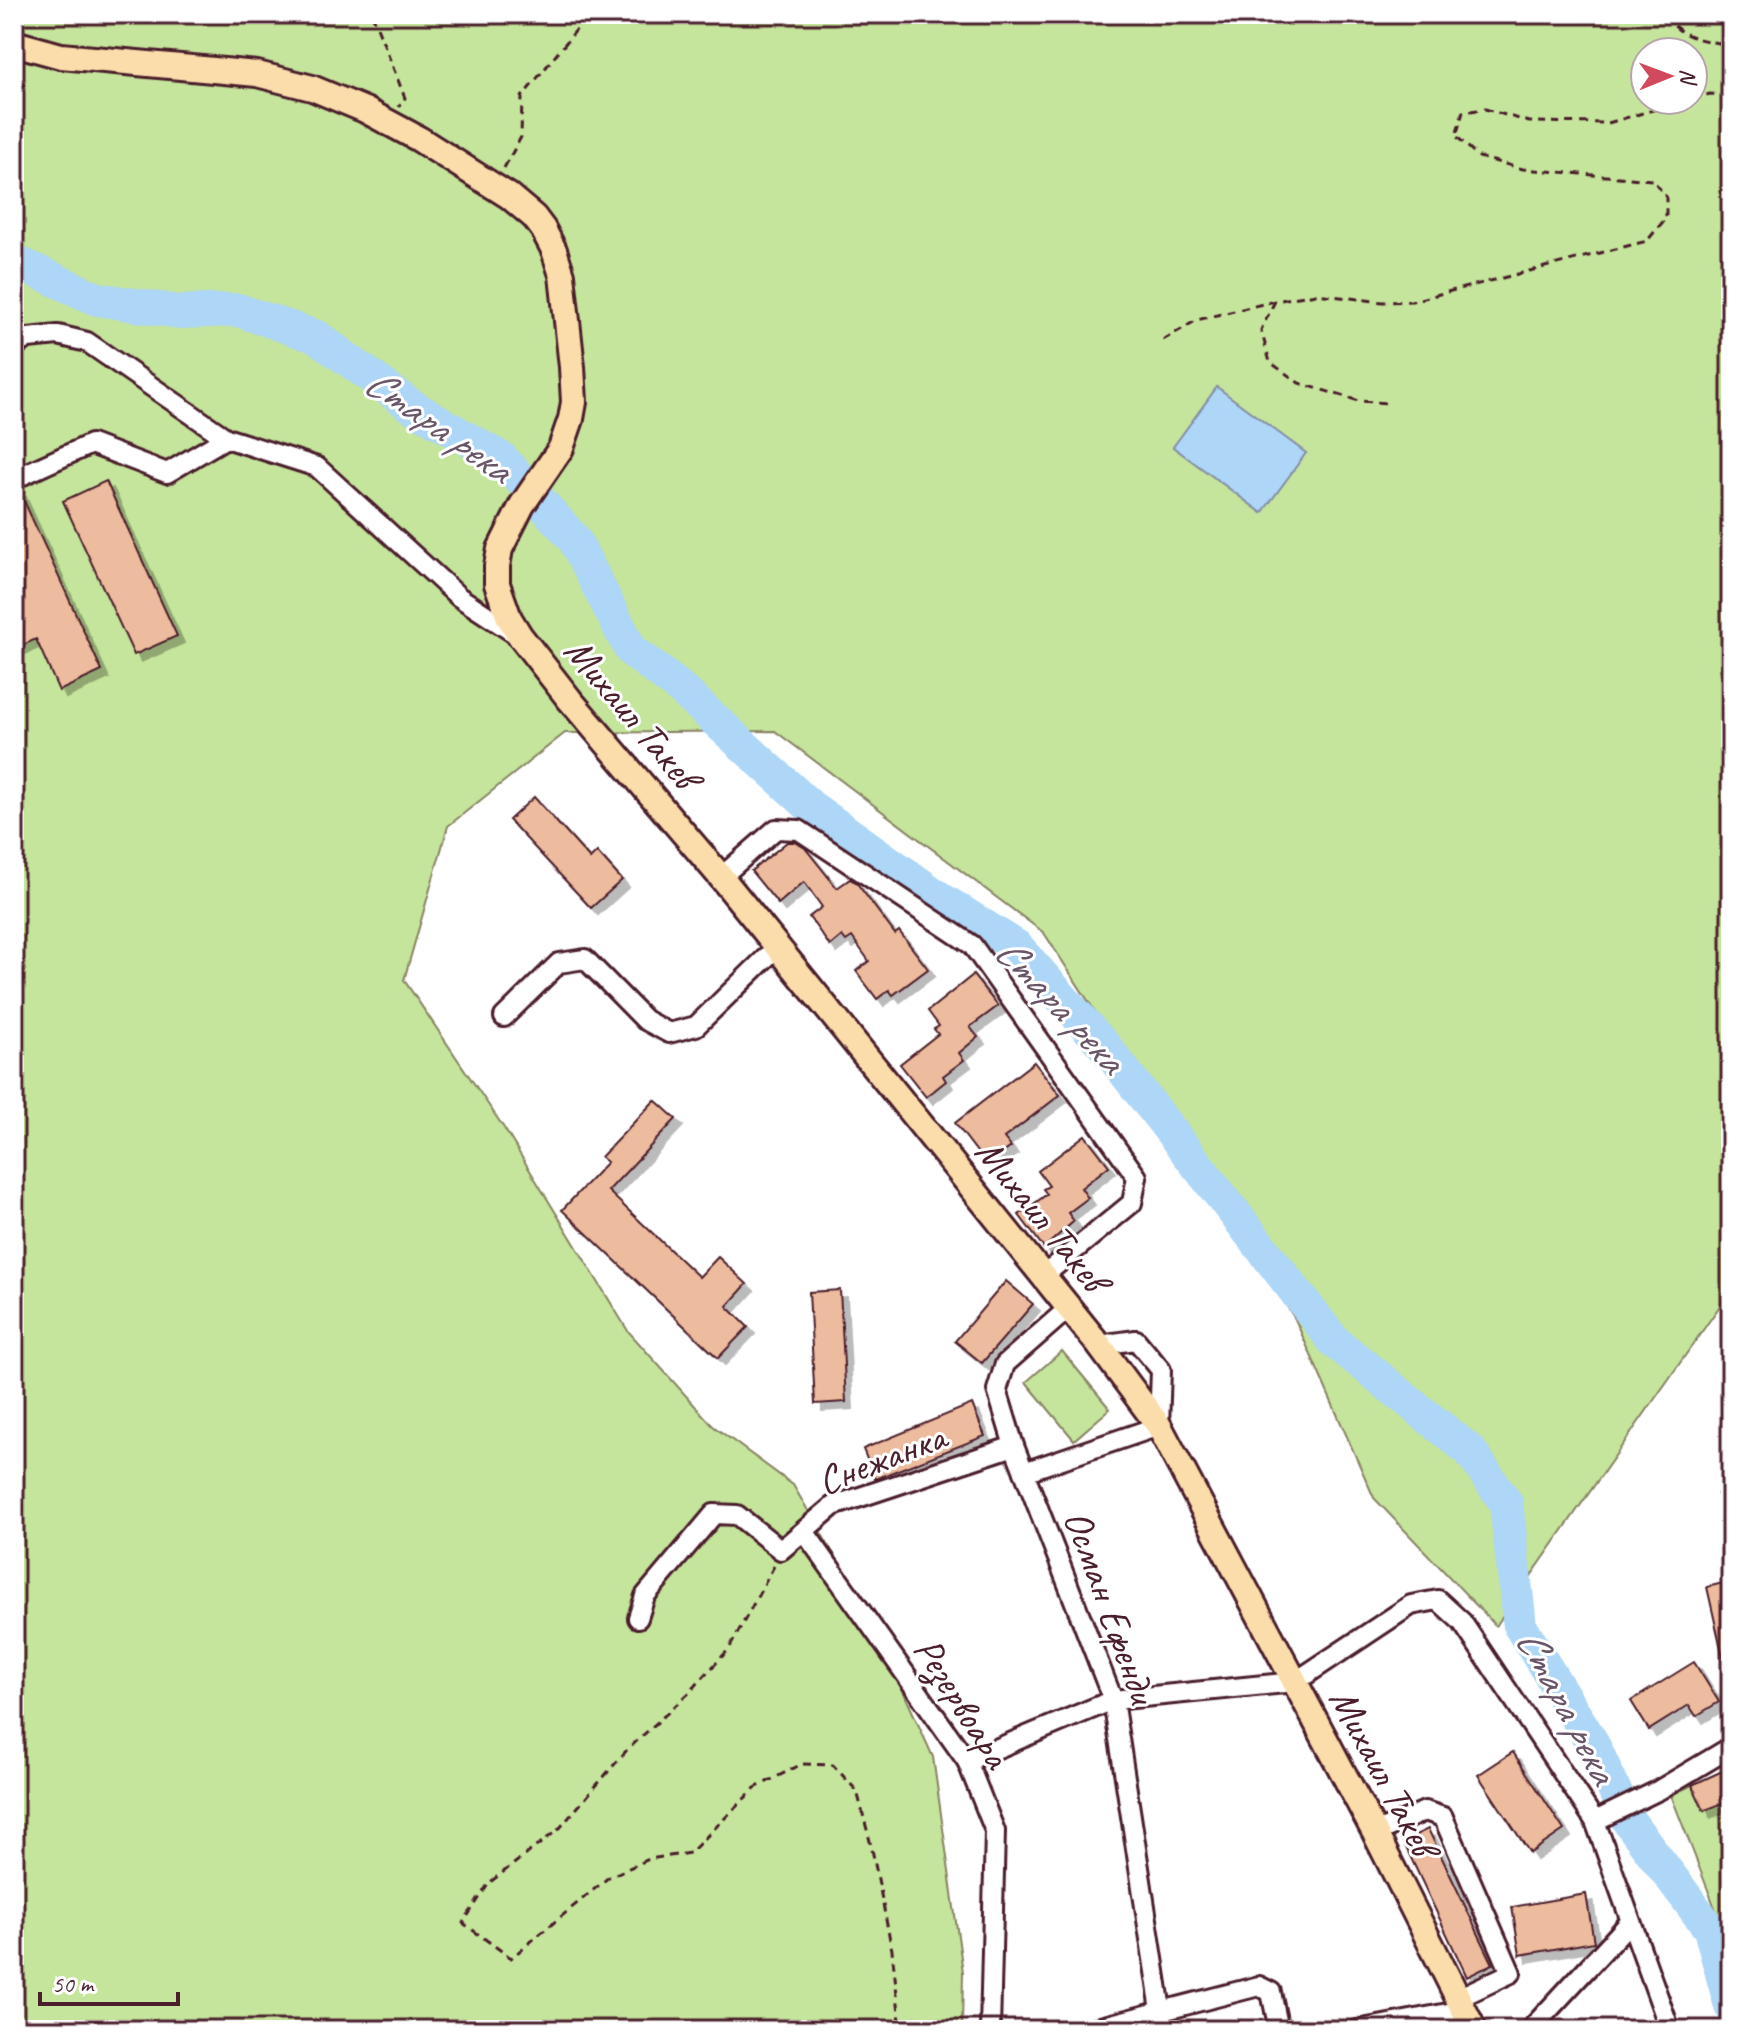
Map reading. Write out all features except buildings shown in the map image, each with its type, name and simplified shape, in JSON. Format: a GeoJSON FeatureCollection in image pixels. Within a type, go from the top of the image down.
{"type":"FeatureCollection","features":[{"type":"Feature","properties":{"kind":"main road","name":"Михаил Такев"},"geometry":{"type":"LineString","coordinates":[[14,43],[88,60],[257,74],[337,97],[390,122],[494,186],[523,206],[543,229],[562,275],[574,402],[561,448],[505,536],[497,566],[497,584],[502,602],[520,636],[721,877],[1099,1345],[1159,1426],[1375,1833],[1465,2013]]}},
{"type":"Feature","properties":{"kind":"street"},"geometry":{"type":"LineString","coordinates":[[14,346],[28,338],[58,335],[87,342],[226,438],[317,467],[459,597],[520,636]]}},
{"type":"Feature","properties":{"kind":"street"},"geometry":{"type":"LineString","coordinates":[[14,479],[91,444],[167,473],[226,438]]}},
{"type":"Feature","properties":{"kind":"street"},"geometry":{"type":"LineString","coordinates":[[721,877],[776,829],[799,830],[972,945],[1137,1177],[1132,1203],[1043,1276]]}},
{"type":"Feature","properties":{"kind":"street"},"geometry":{"type":"LineString","coordinates":[[504,1017],[559,963],[585,959],[645,1020],[669,1033],[696,1026],[777,947]]}},
{"type":"Feature","properties":{"kind":"street","name":"Осман Ефенди"},"geometry":{"type":"LineString","coordinates":[[1069,1308],[1005,1364],[997,1390],[1014,1446],[1113,1700],[1161,2010]]}},
{"type":"Feature","properties":{"kind":"street"},"geometry":{"type":"LineString","coordinates":[[1024,1472],[1159,1426],[1161,1370],[1136,1340],[1099,1345]]}},
{"type":"Feature","properties":{"kind":"street","name":"Снежанка"},"geometry":{"type":"LineString","coordinates":[[783,1548],[833,1506],[1014,1446]]}},
{"type":"Feature","properties":{"kind":"street"},"geometry":{"type":"LineString","coordinates":[[638,1618],[645,1596],[714,1514],[737,1515],[783,1548]]}},
{"type":"Feature","properties":{"kind":"street","name":"Резервоара"},"geometry":{"type":"LineString","coordinates":[[804,1531],[967,1761],[995,1831],[990,2030]]}},
{"type":"Feature","properties":{"kind":"street"},"geometry":{"type":"LineString","coordinates":[[967,1761],[1113,1700],[1295,1682],[1411,1605],[1438,1600],[1462,1622],[1595,1821],[1670,2030]]}},
{"type":"Feature","properties":{"kind":"street"},"geometry":{"type":"LineString","coordinates":[[1595,1821],[1659,1790],[1731,1747]]}},
{"type":"Feature","properties":{"kind":"street"},"geometry":{"type":"LineString","coordinates":[[1357,2030],[1465,2013],[1511,1973],[1443,1817],[1425,1811],[1375,1833]]}},
{"type":"Feature","properties":{"kind":"street"},"geometry":{"type":"LineString","coordinates":[[1530,2030],[1630,1922]]}},
{"type":"Feature","properties":{"kind":"street"},"geometry":{"type":"LineString","coordinates":[[1088,2030],[1259,1986],[1271,1992],[1279,2030]]}},
{"type":"Feature","properties":{"kind":"path"},"geometry":{"type":"LineString","coordinates":[[372,14],[405,98],[390,122]]}},
{"type":"Feature","properties":{"kind":"path"},"geometry":{"type":"LineString","coordinates":[[494,186],[521,137],[522,97],[589,14]]}},
{"type":"Feature","properties":{"kind":"path"},"geometry":{"type":"LineString","coordinates":[[1667,14],[1670,21],[1692,38],[1731,45]]}},
{"type":"Feature","properties":{"kind":"path"},"geometry":{"type":"LineString","coordinates":[[1709,94],[1731,95]]}},
{"type":"Feature","properties":{"kind":"path"},"geometry":{"type":"LineString","coordinates":[[1163,340],[1197,320],[1275,301],[1316,294],[1383,302],[1412,301],[1647,241],[1666,218],[1666,197],[1653,180],[1523,169],[1479,157],[1456,136],[1463,112],[1485,109],[1529,122],[1608,123],[1632,116]]}},
{"type":"Feature","properties":{"kind":"path"},"geometry":{"type":"LineString","coordinates":[[1275,301],[1261,330],[1270,362],[1299,383],[1359,401],[1388,403]]}},
{"type":"Feature","properties":{"kind":"path"},"geometry":{"type":"LineString","coordinates":[[1718,1495],[1731,1470]]}},
{"type":"Feature","properties":{"kind":"path"},"geometry":{"type":"LineString","coordinates":[[783,1548],[729,1649],[689,1693],[626,1751],[559,1829],[489,1883],[463,1923],[511,1958],[609,1877],[649,1859],[690,1853],[755,1788],[802,1764],[833,1765],[857,1791],[872,1849],[892,1950],[901,2030]]}},
{"type":"Feature","properties":{"kind":"green space"},"geometry":{"type":"Polygon","coordinates":[[[14,14],[1731,14],[1731,1290],[1496,1626],[1374,1498],[1295,1319],[1044,933],[775,731],[565,733],[448,826],[404,980],[504,1128],[628,1331],[713,1426],[793,1485],[867,1611],[933,1757],[963,1972],[962,2030],[14,2030],[14,14]]]}},
{"type":"Feature","properties":{"kind":"green space"},"geometry":{"type":"Polygon","coordinates":[[[1062,1351],[1110,1409],[1074,1440],[1026,1382],[1062,1351]]]}},
{"type":"Feature","properties":{"kind":"green space"},"geometry":{"type":"Polygon","coordinates":[[[1731,1767],[1731,1949],[1671,1795],[1731,1767]]]}},
{"type":"Feature","properties":{"kind":"water"},"geometry":{"type":"Polygon","coordinates":[[[1217,387],[1306,453],[1262,513],[1173,447],[1217,387]]]}},
{"type":"Feature","properties":{"kind":"waterway","name":"Стара река"},"geometry":{"type":"LineString","coordinates":[[14,261],[97,299],[179,312],[238,310],[317,337],[410,405],[502,459],[574,539],[631,650],[680,688],[812,808],[942,900],[1017,947],[1107,1049],[1334,1341],[1470,1451],[1506,1503],[1520,1626],[1593,1744],[1628,1820],[1710,1929],[1731,2006]]}}]}
